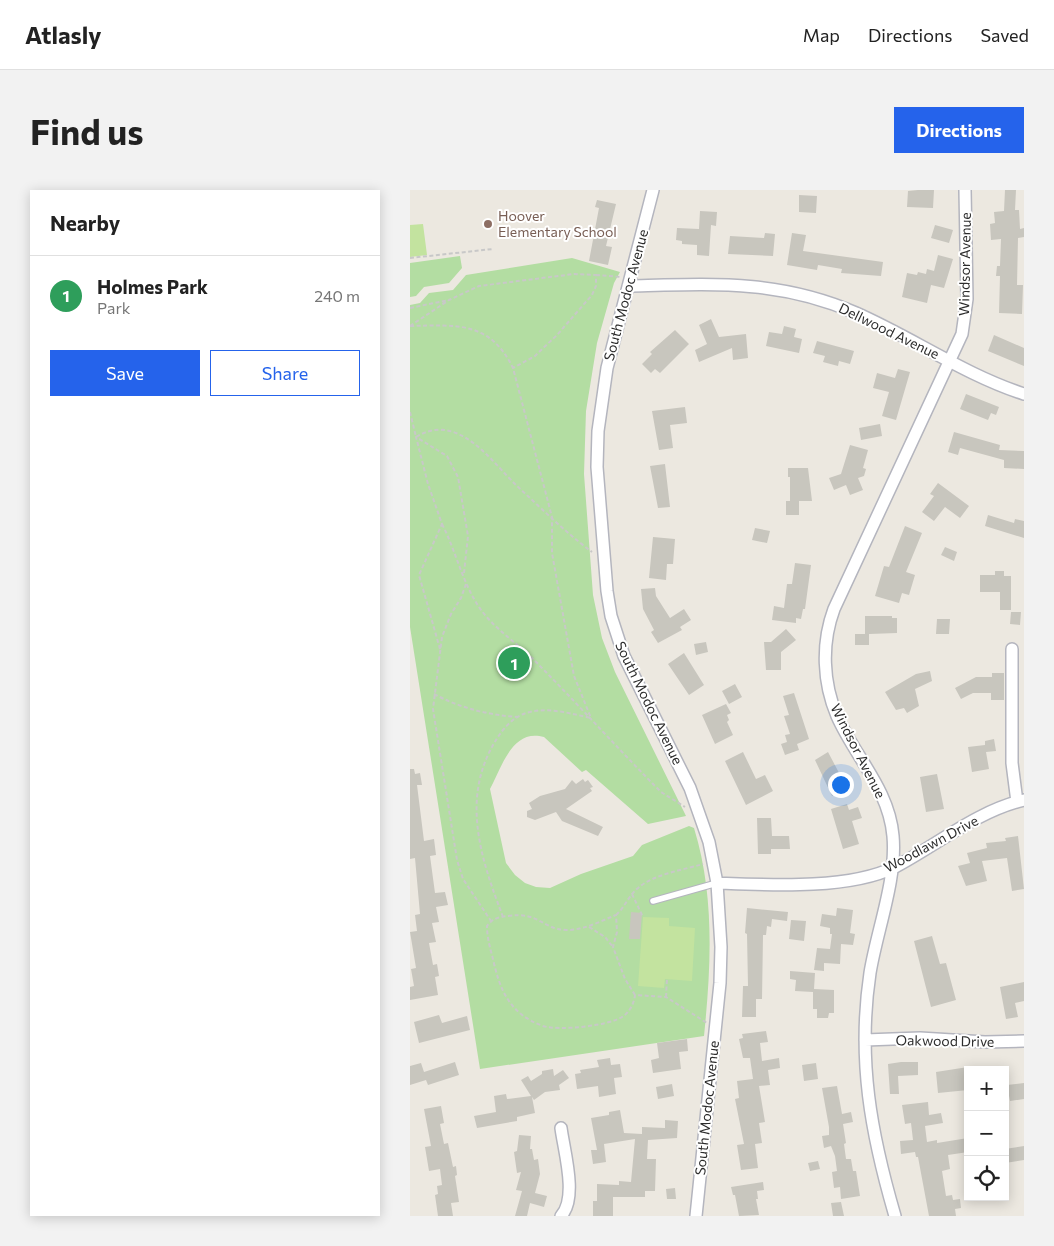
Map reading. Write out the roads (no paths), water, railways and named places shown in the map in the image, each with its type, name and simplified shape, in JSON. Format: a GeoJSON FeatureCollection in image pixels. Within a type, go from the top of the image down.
{"type":"FeatureCollection","features":[{"type":"Feature","properties":{"kind":"street","name":"South Modoc Avenue"},"geometry":{"type":"LineString","coordinates":[[653,190],[624,281],[607,368],[598,431],[598,467],[608,600],[616,635],[624,656],[702,816],[717,883],[721,947],[716,1024],[696,1216]]}},
{"type":"Feature","properties":{"kind":"street","name":"Windsor Avenue"},"geometry":{"type":"LineString","coordinates":[[895,1216],[880,1164],[871,1122],[865,1040],[870,974],[893,868],[893,834],[887,808],[874,779],[838,717],[832,700],[827,683],[826,636],[834,610],[962,334],[966,314],[966,190]]}},
{"type":"Feature","properties":{"kind":"street","name":"Dellwood Avenue"},"geometry":{"type":"LineString","coordinates":[[624,281],[756,286],[810,296],[857,314],[950,361],[1024,394]]}},
{"type":"Feature","properties":{"kind":"street"},"geometry":{"type":"LineString","coordinates":[[1012,649],[1012,763],[1020,801]]}},
{"type":"Feature","properties":{"kind":"street","name":"Woodlawn Drive"},"geometry":{"type":"LineString","coordinates":[[717,883],[767,885],[824,883],[864,876],[893,868],[978,819],[1020,801]]}},
{"type":"Feature","properties":{"kind":"street","name":"Oakwood Drive"},"geometry":{"type":"LineString","coordinates":[[865,1040],[920,1038],[986,1042],[1024,1041]]}},
{"type":"Feature","properties":{"kind":"street"},"geometry":{"type":"LineString","coordinates":[[560,1216],[567,1207],[569,1192],[561,1128]]}},
{"type":"Feature","properties":{"kind":"lane"},"geometry":{"type":"LineString","coordinates":[[653,902],[717,883]]}},
{"type":"Feature","properties":{"kind":"place","name":"Hoover Elementary School"},"geometry":{"type":"Point","coordinates":[488,224]}},
{"type":"Feature","properties":{"kind":"place","name":"Holmes Park"},"geometry":{"type":"Point","coordinates":[514,663]}}]}
